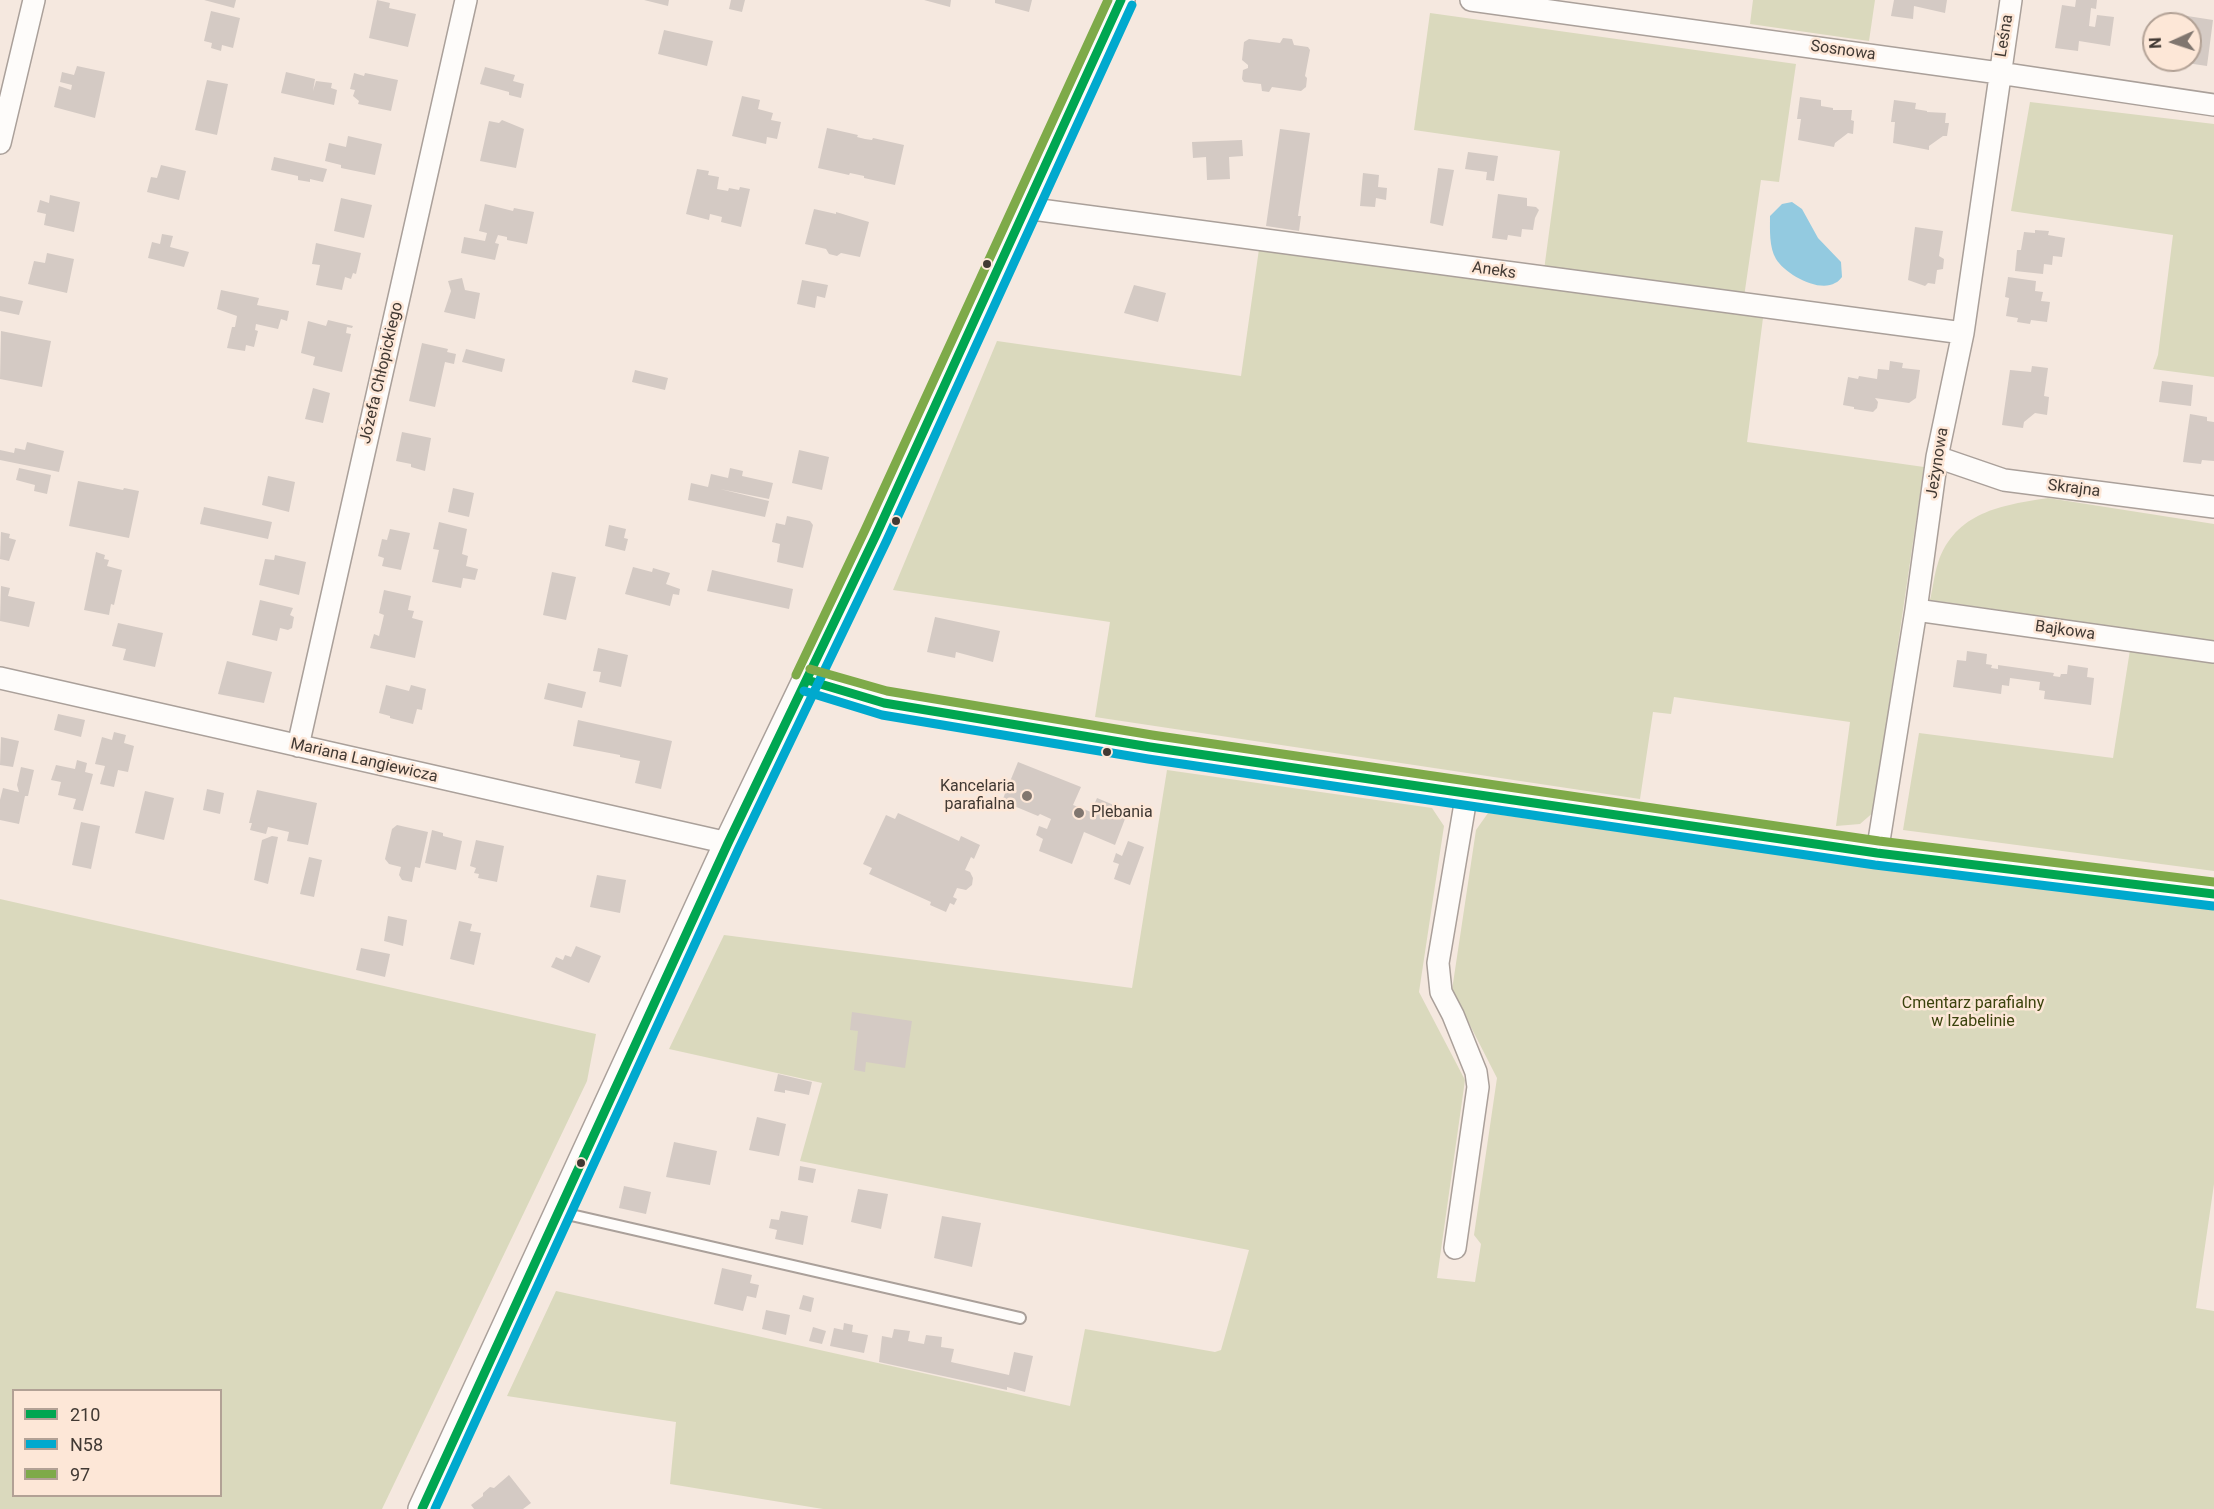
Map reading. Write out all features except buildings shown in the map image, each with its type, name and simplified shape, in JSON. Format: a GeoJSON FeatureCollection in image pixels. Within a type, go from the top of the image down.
{"type":"FeatureCollection","features":[{"type":"Feature","properties":{"kind":"street"},"geometry":{"type":"LineString","coordinates":[[0,143],[34,0]]}},
{"type":"Feature","properties":{"kind":"street","name":"Józefa Chłopickiego"},"geometry":{"type":"LineString","coordinates":[[298,746],[466,0]]}},
{"type":"Feature","properties":{"kind":"street"},"geometry":{"type":"LineString","coordinates":[[422,1509],[728,843],[891,504],[1121,0]]}},
{"type":"Feature","properties":{"kind":"street","name":"Sosnowa"},"geometry":{"type":"LineString","coordinates":[[1471,0],[2214,105]]}},
{"type":"Feature","properties":{"kind":"street","name":"Leśna"},"geometry":{"type":"LineString","coordinates":[[2000,73],[2011,0]]}},
{"type":"Feature","properties":{"kind":"street","name":"Jeżynowa"},"geometry":{"type":"LineString","coordinates":[[1877,853],[1916,610],[1937,457],[1963,333],[2000,73]]}},
{"type":"Feature","properties":{"kind":"street","name":"Aneks"},"geometry":{"type":"LineString","coordinates":[[1025,208],[1963,333]]}},
{"type":"Feature","properties":{"kind":"street","name":"Skrajna"},"geometry":{"type":"LineString","coordinates":[[1937,457],[2004,480],[2214,507]]}},
{"type":"Feature","properties":{"kind":"street","name":"Bajkowa"},"geometry":{"type":"LineString","coordinates":[[1916,610],[2214,652]]}},
{"type":"Feature","properties":{"kind":"street","name":"Mariana Langiewicza"},"geometry":{"type":"LineString","coordinates":[[0,678],[728,843]]}},
{"type":"Feature","properties":{"kind":"street"},"geometry":{"type":"LineString","coordinates":[[807,680],[884,703],[1150,747],[1877,853],[2214,894]]}},
{"type":"Feature","properties":{"kind":"street"},"geometry":{"type":"LineString","coordinates":[[1455,1248],[1478,1087],[1476,1072],[1453,1015],[1441,993],[1438,963],[1467,792]]}},
{"type":"Feature","properties":{"kind":"lane"},"geometry":{"type":"LineString","coordinates":[[558,1212],[1020,1318]]}},
{"type":"Feature","properties":{"kind":"green space"},"geometry":{"type":"Polygon","coordinates":[[[1753,0],[1875,0],[1869,41],[1750,24],[1753,0]]]}},
{"type":"Feature","properties":{"kind":"green space"},"geometry":{"type":"Polygon","coordinates":[[[1430,13],[1796,64],[1779,182],[1761,180],[1744,297],[1544,270],[1560,151],[1414,130],[1430,13]]]}},
{"type":"Feature","properties":{"kind":"green space"},"geometry":{"type":"Polygon","coordinates":[[[2030,102],[2214,124],[2214,377],[2153,369],[2158,355],[2173,235],[2011,211],[2030,102]]]}},
{"type":"Feature","properties":{"kind":"green space"},"geometry":{"type":"Polygon","coordinates":[[[1259,249],[1763,318],[1747,442],[1924,467],[1875,811],[1860,824],[1836,826],[1850,722],[1674,697],[1671,714],[1653,712],[1640,799],[1095,717],[1110,622],[893,590],[997,341],[1241,376],[1259,249]]]}},
{"type":"Feature","properties":{"kind":"green space"},"geometry":{"type":"Polygon","coordinates":[[[2048,498],[2214,524],[2214,641],[1930,600],[1938,563],[1956,532],[1968,522],[1997,508],[2048,498]]]}},
{"type":"Feature","properties":{"kind":"green space"},"geometry":{"type":"Polygon","coordinates":[[[2130,650],[2214,661],[2214,871],[1903,830],[1919,733],[2113,758],[2130,650]]]}},
{"type":"Feature","properties":{"kind":"green space","name":"Cmentarz parafialny w Izabelinie"},"geometry":{"type":"Polygon","coordinates":[[[1167,770],[1432,808],[1444,826],[1419,992],[1465,1080],[1437,1278],[1475,1282],[1481,1244],[1474,1235],[1497,1078],[1452,990],[1476,830],[1488,813],[1951,879],[2146,897],[2214,907],[2214,1184],[2196,1308],[2214,1311],[2214,1509],[823,1509],[670,1484],[676,1422],[507,1396],[556,1291],[1070,1406],[1085,1329],[1215,1352],[1221,1350],[1249,1250],[800,1161],[822,1083],[669,1049],[724,935],[1132,988],[1167,770]]]}},
{"type":"Feature","properties":{"kind":"green space"},"geometry":{"type":"Polygon","coordinates":[[[0,899],[596,1034],[587,1081],[382,1509],[0,1509],[0,899]]]}},
{"type":"Feature","properties":{"kind":"water"},"geometry":{"type":"Polygon","coordinates":[[[1792,202],[1802,209],[1818,238],[1841,262],[1842,277],[1836,283],[1820,286],[1812,284],[1794,276],[1776,259],[1771,244],[1770,216],[1782,204],[1792,202]]]}},
{"type":"Feature","properties":{"kind":"transit line","name":"97"},"geometry":{"type":"LineString","coordinates":[[796,675],[1108,0]]}},
{"type":"Feature","properties":{"kind":"transit line","name":"210"},"geometry":{"type":"LineString","coordinates":[[422,1509],[728,843],[876,535],[1121,0]]}},
{"type":"Feature","properties":{"kind":"transit line","name":"N58"},"geometry":{"type":"LineString","coordinates":[[435,1509],[739,848],[887,540],[1132,5]]}},
{"type":"Feature","properties":{"kind":"transit line","name":"97"},"geometry":{"type":"LineString","coordinates":[[810,669],[887,691],[1152,735],[1879,841],[2214,882]]}},
{"type":"Feature","properties":{"kind":"transit line","name":"210"},"geometry":{"type":"LineString","coordinates":[[807,680],[884,703],[1150,747],[1877,853],[2214,894]]}},
{"type":"Feature","properties":{"kind":"transit line","name":"N58"},"geometry":{"type":"LineString","coordinates":[[804,691],[882,715],[1148,759],[1875,865],[2213,906]]}},
{"type":"Feature","properties":{"kind":"place","name":"Kancelaria parafialna"},"geometry":{"type":"Point","coordinates":[1027,796]}},
{"type":"Feature","properties":{"kind":"place","name":"Plebania"},"geometry":{"type":"Point","coordinates":[1079,813]}}]}
